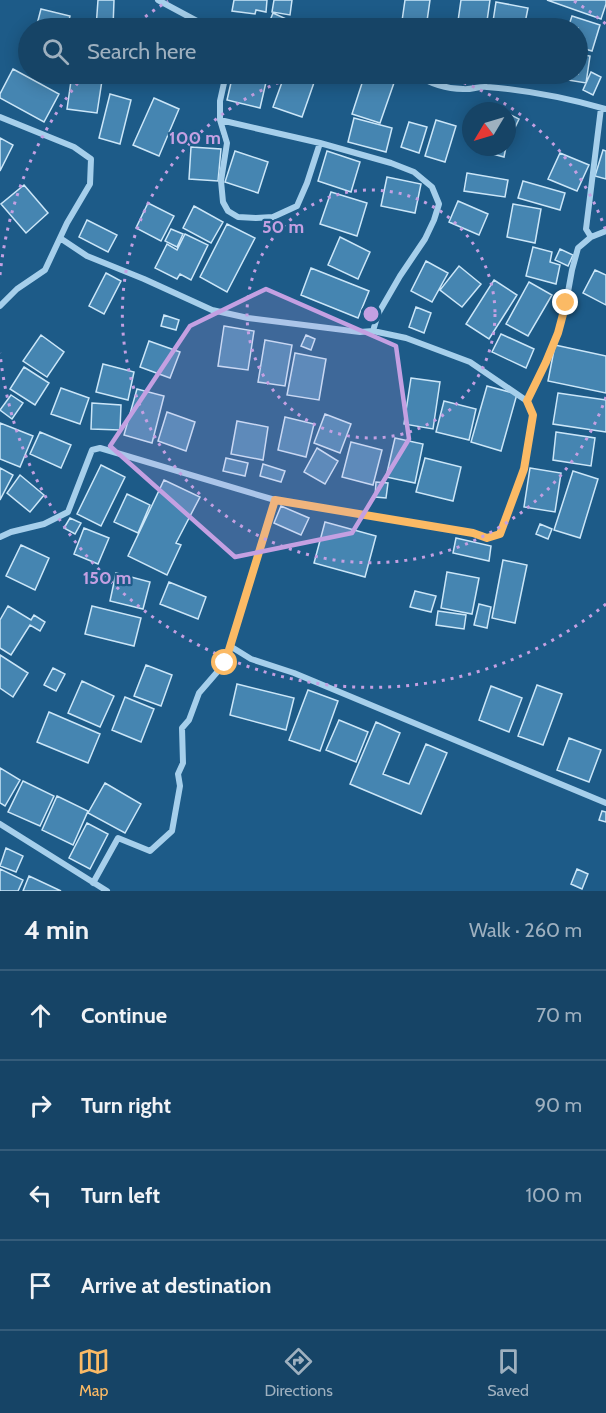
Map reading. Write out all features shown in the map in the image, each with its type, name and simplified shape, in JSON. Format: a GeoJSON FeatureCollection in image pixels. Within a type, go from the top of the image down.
{"type":"FeatureCollection","features":[{"type":"Feature","properties":{"kind":"street"},"geometry":{"type":"LineString","coordinates":[[158,0],[191,18]]}},
{"type":"Feature","properties":{"kind":"street"},"geometry":{"type":"LineString","coordinates":[[224,84],[220,101],[220,120],[227,143],[221,181],[223,202],[228,211],[238,217],[273,217],[297,206],[308,183],[320,143]]}},
{"type":"Feature","properties":{"kind":"street"},"geometry":{"type":"LineString","coordinates":[[438,84],[465,89],[484,87],[562,97],[603,108],[586,229],[591,237]]}},
{"type":"Feature","properties":{"kind":"street"},"geometry":{"type":"LineString","coordinates":[[0,117],[74,147],[91,159],[90,184],[67,223],[45,270],[16,289],[0,306]]}},
{"type":"Feature","properties":{"kind":"street"},"geometry":{"type":"LineString","coordinates":[[220,120],[320,143],[391,163],[414,172],[432,187],[439,204],[434,220],[425,239],[378,314],[374,331]]}},
{"type":"Feature","properties":{"kind":"street"},"geometry":{"type":"LineString","coordinates":[[527,401],[558,333],[578,249],[591,237],[606,231]]}},
{"type":"Feature","properties":{"kind":"street"},"geometry":{"type":"LineString","coordinates":[[0,537],[44,524],[68,512],[92,450],[100,448],[275,500],[473,533],[487,538],[500,534],[524,469],[533,415],[527,401],[470,362],[406,338],[374,331],[360,332],[248,318],[212,310],[87,256],[60,238]]}},
{"type":"Feature","properties":{"kind":"street"},"geometry":{"type":"LineString","coordinates":[[93,883],[118,838],[150,851],[172,831],[180,786],[178,774],[183,763],[182,728],[189,720],[199,693],[225,663],[275,500]]}},
{"type":"Feature","properties":{"kind":"street"},"geometry":{"type":"LineString","coordinates":[[230,646],[250,659],[294,673],[606,803]]}},
{"type":"Feature","properties":{"kind":"street"},"geometry":{"type":"LineString","coordinates":[[0,824],[107,891]]}},
{"type":"Feature","properties":{"kind":"highlighted area"},"geometry":{"type":"Polygon","coordinates":[[[266,289],[396,346],[409,439],[352,533],[235,557],[110,446],[190,326],[266,289]]]}},
{"type":"Feature","properties":{"kind":"building"},"geometry":{"type":"Polygon","coordinates":[[[98,0],[114,0],[113,18],[97,18],[98,0]]]}},
{"type":"Feature","properties":{"kind":"building"},"geometry":{"type":"Polygon","coordinates":[[[234,0],[267,0],[266,12],[256,10],[255,14],[232,11],[234,0]]]}},
{"type":"Feature","properties":{"kind":"building"},"geometry":{"type":"Polygon","coordinates":[[[274,0],[292,0],[290,15],[272,12],[274,0]]]}},
{"type":"Feature","properties":{"kind":"building"},"geometry":{"type":"Polygon","coordinates":[[[405,0],[430,0],[427,18],[402,18],[405,0]]]}},
{"type":"Feature","properties":{"kind":"building"},"geometry":{"type":"Polygon","coordinates":[[[461,0],[490,0],[487,18],[458,18],[461,0]]]}},
{"type":"Feature","properties":{"kind":"building"},"geometry":{"type":"Polygon","coordinates":[[[547,0],[606,0],[606,4],[601,19],[547,0]]]}},
{"type":"Feature","properties":{"kind":"building"},"geometry":{"type":"Polygon","coordinates":[[[496,2],[528,8],[526,18],[494,18],[496,2]]]}},
{"type":"Feature","properties":{"kind":"building"},"geometry":{"type":"Polygon","coordinates":[[[41,9],[70,16],[70,18],[39,18],[41,9]]]}},
{"type":"Feature","properties":{"kind":"building"},"geometry":{"type":"Polygon","coordinates":[[[273,13],[284,18],[271,18],[273,13]]]}},
{"type":"Feature","properties":{"kind":"building"},"geometry":{"type":"Polygon","coordinates":[[[588,21],[600,25],[592,51],[588,50],[588,21]]]}},
{"type":"Feature","properties":{"kind":"building"},"geometry":{"type":"Polygon","coordinates":[[[13,69],[18,72],[18,84],[41,84],[59,94],[44,122],[0,98],[13,69]]]}},
{"type":"Feature","properties":{"kind":"building"},"geometry":{"type":"Polygon","coordinates":[[[591,72],[601,77],[593,95],[583,90],[588,84],[591,72]]]}},
{"type":"Feature","properties":{"kind":"building"},"geometry":{"type":"Polygon","coordinates":[[[71,84],[101,84],[97,113],[67,109],[71,84]]]}},
{"type":"Feature","properties":{"kind":"building"},"geometry":{"type":"Polygon","coordinates":[[[231,84],[266,84],[260,108],[227,100],[231,84]]]}},
{"type":"Feature","properties":{"kind":"building"},"geometry":{"type":"Polygon","coordinates":[[[281,84],[314,84],[302,117],[273,107],[281,84]]]}},
{"type":"Feature","properties":{"kind":"building"},"geometry":{"type":"Polygon","coordinates":[[[362,84],[394,84],[380,123],[352,114],[362,84]]]}},
{"type":"Feature","properties":{"kind":"building"},"geometry":{"type":"Polygon","coordinates":[[[110,94],[131,100],[120,144],[99,138],[110,94]]]}},
{"type":"Feature","properties":{"kind":"building"},"geometry":{"type":"Polygon","coordinates":[[[154,98],[179,109],[159,156],[133,145],[154,98]]]}},
{"type":"Feature","properties":{"kind":"building"},"geometry":{"type":"Polygon","coordinates":[[[354,118],[392,128],[386,152],[348,142],[354,118]]]}},
{"type":"Feature","properties":{"kind":"building"},"geometry":{"type":"Polygon","coordinates":[[[436,120],[456,126],[445,162],[425,156],[436,120]]]}},
{"type":"Feature","properties":{"kind":"building"},"geometry":{"type":"Polygon","coordinates":[[[409,122],[427,127],[419,153],[401,147],[409,122]]]}},
{"type":"Feature","properties":{"kind":"building"},"geometry":{"type":"Polygon","coordinates":[[[0,138],[13,145],[0,171],[0,138]]]}},
{"type":"Feature","properties":{"kind":"building"},"geometry":{"type":"Polygon","coordinates":[[[191,147],[221,149],[218,181],[189,179],[191,147]]]}},
{"type":"Feature","properties":{"kind":"building"},"geometry":{"type":"Polygon","coordinates":[[[603,150],[606,151],[606,179],[595,176],[603,150]]]}},
{"type":"Feature","properties":{"kind":"building"},"geometry":{"type":"Polygon","coordinates":[[[235,151],[268,162],[258,193],[225,182],[235,151]]]}},
{"type":"Feature","properties":{"kind":"building"},"geometry":{"type":"Polygon","coordinates":[[[327,151],[360,162],[351,192],[318,181],[327,151]]]}},
{"type":"Feature","properties":{"kind":"building"},"geometry":{"type":"Polygon","coordinates":[[[560,153],[589,165],[577,191],[548,179],[560,153]]]}},
{"type":"Feature","properties":{"kind":"building"},"geometry":{"type":"Polygon","coordinates":[[[467,173],[508,180],[505,197],[464,191],[467,173]]]}},
{"type":"Feature","properties":{"kind":"building"},"geometry":{"type":"Polygon","coordinates":[[[387,177],[421,184],[415,213],[381,206],[387,177]]]}},
{"type":"Feature","properties":{"kind":"building"},"geometry":{"type":"Polygon","coordinates":[[[523,181],[565,193],[560,210],[518,198],[523,181]]]}},
{"type":"Feature","properties":{"kind":"building"},"geometry":{"type":"Polygon","coordinates":[[[24,185],[48,213],[26,233],[1,204],[24,185]]]}},
{"type":"Feature","properties":{"kind":"building"},"geometry":{"type":"Polygon","coordinates":[[[331,192],[367,203],[357,236],[320,224],[331,192]]]}},
{"type":"Feature","properties":{"kind":"building"},"geometry":{"type":"Polygon","coordinates":[[[458,201],[488,214],[479,235],[449,222],[458,201]]]}},
{"type":"Feature","properties":{"kind":"building"},"geometry":{"type":"Polygon","coordinates":[[[148,203],[174,216],[161,241],[136,228],[148,203]]]}},
{"type":"Feature","properties":{"kind":"building"},"geometry":{"type":"Polygon","coordinates":[[[513,204],[541,209],[535,243],[507,237],[513,204]]]}},
{"type":"Feature","properties":{"kind":"building"},"geometry":{"type":"Polygon","coordinates":[[[194,206],[223,222],[211,243],[183,228],[194,206]]]}},
{"type":"Feature","properties":{"kind":"building"},"geometry":{"type":"Polygon","coordinates":[[[87,220],[117,235],[108,252],[79,237],[87,220]]]}},
{"type":"Feature","properties":{"kind":"building"},"geometry":{"type":"Polygon","coordinates":[[[227,224],[255,238],[227,292],[200,277],[227,224]]]}},
{"type":"Feature","properties":{"kind":"building"},"geometry":{"type":"Polygon","coordinates":[[[171,229],[183,234],[177,247],[165,241],[171,229]]]}},
{"type":"Feature","properties":{"kind":"building"},"geometry":{"type":"Polygon","coordinates":[[[185,234],[208,245],[191,280],[180,274],[177,279],[155,268],[167,244],[177,250],[185,234]]]}},
{"type":"Feature","properties":{"kind":"building"},"geometry":{"type":"Polygon","coordinates":[[[340,237],[370,252],[358,279],[328,265],[340,237]]]}},
{"type":"Feature","properties":{"kind":"building"},"geometry":{"type":"Polygon","coordinates":[[[533,247],[552,252],[550,262],[560,265],[556,284],[526,276],[533,247]]]}},
{"type":"Feature","properties":{"kind":"building"},"geometry":{"type":"Polygon","coordinates":[[[560,249],[573,255],[568,266],[555,260],[560,249]]]}},
{"type":"Feature","properties":{"kind":"building"},"geometry":{"type":"Polygon","coordinates":[[[426,261],[448,273],[432,302],[411,291],[426,261]]]}},
{"type":"Feature","properties":{"kind":"building"},"geometry":{"type":"Polygon","coordinates":[[[459,266],[481,284],[462,307],[440,290],[459,266]]]}},
{"type":"Feature","properties":{"kind":"building"},"geometry":{"type":"Polygon","coordinates":[[[311,268],[369,291],[358,318],[301,295],[311,268]]]}},
{"type":"Feature","properties":{"kind":"building"},"geometry":{"type":"Polygon","coordinates":[[[595,270],[606,275],[606,305],[583,293],[595,270]]]}},
{"type":"Feature","properties":{"kind":"building"},"geometry":{"type":"Polygon","coordinates":[[[106,273],[121,281],[104,314],[89,306],[106,273]]]}},
{"type":"Feature","properties":{"kind":"building"},"geometry":{"type":"Polygon","coordinates":[[[494,280],[517,295],[489,339],[466,324],[494,280]]]}},
{"type":"Feature","properties":{"kind":"building"},"geometry":{"type":"Polygon","coordinates":[[[529,282],[552,295],[528,336],[506,324],[529,282]]]}},
{"type":"Feature","properties":{"kind":"building"},"geometry":{"type":"Polygon","coordinates":[[[416,307],[431,313],[424,333],[409,327],[416,307]]]}},
{"type":"Feature","properties":{"kind":"building"},"geometry":{"type":"Polygon","coordinates":[[[164,315],[179,320],[176,330],[161,326],[164,315]]]}},
{"type":"Feature","properties":{"kind":"building"},"geometry":{"type":"Polygon","coordinates":[[[224,326],[254,331],[248,370],[218,366],[224,326]]]}},
{"type":"Feature","properties":{"kind":"building"},"geometry":{"type":"Polygon","coordinates":[[[501,334],[534,349],[526,368],[492,352],[501,334]]]}},
{"type":"Feature","properties":{"kind":"building"},"geometry":{"type":"Polygon","coordinates":[[[41,335],[64,352],[47,377],[23,361],[41,335]]]}},
{"type":"Feature","properties":{"kind":"building"},"geometry":{"type":"Polygon","coordinates":[[[306,335],[315,339],[311,350],[301,346],[306,335]]]}},
{"type":"Feature","properties":{"kind":"building"},"geometry":{"type":"Polygon","coordinates":[[[265,340],[292,345],[285,386],[258,382],[265,340]]]}},
{"type":"Feature","properties":{"kind":"building"},"geometry":{"type":"Polygon","coordinates":[[[149,341],[180,352],[170,378],[140,367],[149,341]]]}},
{"type":"Feature","properties":{"kind":"building"},"geometry":{"type":"Polygon","coordinates":[[[555,345],[606,356],[606,393],[548,381],[555,345]]]}},
{"type":"Feature","properties":{"kind":"building"},"geometry":{"type":"Polygon","coordinates":[[[295,353],[326,359],[319,400],[287,395],[295,353]]]}},
{"type":"Feature","properties":{"kind":"building"},"geometry":{"type":"Polygon","coordinates":[[[103,364],[134,372],[128,400],[96,392],[103,364]]]}},
{"type":"Feature","properties":{"kind":"building"},"geometry":{"type":"Polygon","coordinates":[[[24,367],[49,383],[35,405],[10,389],[24,367]]]}},
{"type":"Feature","properties":{"kind":"building"},"geometry":{"type":"Polygon","coordinates":[[[411,378],[440,382],[433,429],[404,424],[411,378]]]}},
{"type":"Feature","properties":{"kind":"building"},"geometry":{"type":"Polygon","coordinates":[[[487,386],[517,394],[501,451],[471,442],[487,386]]]}},
{"type":"Feature","properties":{"kind":"building"},"geometry":{"type":"Polygon","coordinates":[[[61,388],[89,398],[80,424],[51,414],[61,388]]]}},
{"type":"Feature","properties":{"kind":"building"},"geometry":{"type":"Polygon","coordinates":[[[137,389],[164,396],[152,443],[124,435],[137,389]]]}},
{"type":"Feature","properties":{"kind":"building"},"geometry":{"type":"Polygon","coordinates":[[[558,393],[606,400],[606,432],[553,424],[558,393]]]}},
{"type":"Feature","properties":{"kind":"building"},"geometry":{"type":"Polygon","coordinates":[[[11,395],[23,403],[12,419],[0,410],[11,395]]]}},
{"type":"Feature","properties":{"kind":"building"},"geometry":{"type":"Polygon","coordinates":[[[444,401],[476,409],[469,440],[436,432],[444,401]]]}},
{"type":"Feature","properties":{"kind":"building"},"geometry":{"type":"Polygon","coordinates":[[[92,403],[121,405],[120,430],[91,429],[92,403]]]}},
{"type":"Feature","properties":{"kind":"building"},"geometry":{"type":"Polygon","coordinates":[[[167,412],[195,422],[186,451],[158,441],[167,412]]]}},
{"type":"Feature","properties":{"kind":"building"},"geometry":{"type":"Polygon","coordinates":[[[325,414],[351,424],[340,453],[314,443],[325,414]]]}},
{"type":"Feature","properties":{"kind":"building"},"geometry":{"type":"Polygon","coordinates":[[[285,417],[314,424],[306,457],[278,450],[285,417]]]}},
{"type":"Feature","properties":{"kind":"building"},"geometry":{"type":"Polygon","coordinates":[[[237,421],[268,427],[263,460],[231,454],[237,421]]]}},
{"type":"Feature","properties":{"kind":"building"},"geometry":{"type":"Polygon","coordinates":[[[0,423],[33,436],[20,467],[0,459],[0,423]]]}},
{"type":"Feature","properties":{"kind":"building"},"geometry":{"type":"Polygon","coordinates":[[[40,432],[71,445],[61,468],[30,454],[40,432]]]}},
{"type":"Feature","properties":{"kind":"building"},"geometry":{"type":"Polygon","coordinates":[[[556,432],[595,438],[591,466],[553,460],[556,432]]]}},
{"type":"Feature","properties":{"kind":"building"},"geometry":{"type":"Polygon","coordinates":[[[395,438],[423,444],[415,483],[386,477],[395,438]]]}},
{"type":"Feature","properties":{"kind":"building"},"geometry":{"type":"Polygon","coordinates":[[[351,442],[382,450],[373,485],[342,477],[351,442]]]}},
{"type":"Feature","properties":{"kind":"building"},"geometry":{"type":"Polygon","coordinates":[[[317,448],[338,461],[325,484],[304,472],[317,448]]]}},
{"type":"Feature","properties":{"kind":"building"},"geometry":{"type":"Polygon","coordinates":[[[226,458],[248,463],[245,476],[223,471],[226,458]]]}},
{"type":"Feature","properties":{"kind":"building"},"geometry":{"type":"Polygon","coordinates":[[[425,458],[461,467],[453,501],[416,492],[425,458]]]}},
{"type":"Feature","properties":{"kind":"building"},"geometry":{"type":"Polygon","coordinates":[[[263,464],[285,471],[281,482],[260,476],[263,464]]]}},
{"type":"Feature","properties":{"kind":"building"},"geometry":{"type":"Polygon","coordinates":[[[101,465],[125,477],[101,526],[77,514],[101,465]]]}},
{"type":"Feature","properties":{"kind":"building"},"geometry":{"type":"Polygon","coordinates":[[[0,468],[13,475],[0,500],[0,468]]]}},
{"type":"Feature","properties":{"kind":"building"},"geometry":{"type":"Polygon","coordinates":[[[530,468],[561,473],[555,512],[524,507],[530,468]]]}},
{"type":"Feature","properties":{"kind":"building"},"geometry":{"type":"Polygon","coordinates":[[[573,471],[598,479],[580,538],[554,530],[573,471]]]}},
{"type":"Feature","properties":{"kind":"building"},"geometry":{"type":"Polygon","coordinates":[[[20,475],[44,495],[30,512],[7,493],[20,475]]]}},
{"type":"Feature","properties":{"kind":"building"},"geometry":{"type":"Polygon","coordinates":[[[164,480],[200,497],[176,543],[181,545],[167,575],[128,556],[164,480]]]}},
{"type":"Feature","properties":{"kind":"building"},"geometry":{"type":"Polygon","coordinates":[[[376,482],[388,483],[386,498],[375,497],[376,482]]]}},
{"type":"Feature","properties":{"kind":"building"},"geometry":{"type":"Polygon","coordinates":[[[127,494],[150,505],[138,533],[114,522],[127,494]]]}},
{"type":"Feature","properties":{"kind":"building"},"geometry":{"type":"Polygon","coordinates":[[[281,506],[309,518],[301,535],[274,523],[281,506]]]}},
{"type":"Feature","properties":{"kind":"building"},"geometry":{"type":"Polygon","coordinates":[[[70,518],[81,523],[75,534],[64,528],[70,518]]]}},
{"type":"Feature","properties":{"kind":"building"},"geometry":{"type":"Polygon","coordinates":[[[325,522],[376,536],[365,577],[314,563],[325,522]]]}},
{"type":"Feature","properties":{"kind":"building"},"geometry":{"type":"Polygon","coordinates":[[[540,524],[552,529],[548,539],[536,534],[540,524]]]}},
{"type":"Feature","properties":{"kind":"building"},"geometry":{"type":"Polygon","coordinates":[[[84,528],[109,538],[98,564],[74,554],[84,528]]]}},
{"type":"Feature","properties":{"kind":"building"},"geometry":{"type":"Polygon","coordinates":[[[456,538],[491,546],[489,561],[453,553],[456,538]]]}},
{"type":"Feature","properties":{"kind":"building"},"geometry":{"type":"Polygon","coordinates":[[[21,545],[49,558],[35,590],[6,576],[21,545]]]}},
{"type":"Feature","properties":{"kind":"building"},"geometry":{"type":"Polygon","coordinates":[[[503,560],[527,565],[515,623],[492,618],[503,560]]]}},
{"type":"Feature","properties":{"kind":"building"},"geometry":{"type":"Polygon","coordinates":[[[447,572],[479,578],[472,614],[441,608],[447,572]]]}},
{"type":"Feature","properties":{"kind":"building"},"geometry":{"type":"Polygon","coordinates":[[[116,573],[150,582],[143,609],[110,601],[116,573]]]}},
{"type":"Feature","properties":{"kind":"building"},"geometry":{"type":"Polygon","coordinates":[[[169,582],[206,597],[198,619],[160,604],[169,582]]]}},
{"type":"Feature","properties":{"kind":"building"},"geometry":{"type":"Polygon","coordinates":[[[415,591],[436,596],[431,612],[410,607],[415,591]]]}},
{"type":"Feature","properties":{"kind":"building"},"geometry":{"type":"Polygon","coordinates":[[[479,604],[491,607],[487,628],[474,625],[479,604]]]}},
{"type":"Feature","properties":{"kind":"building"},"geometry":{"type":"Polygon","coordinates":[[[8,606],[31,620],[34,615],[45,622],[40,631],[30,625],[11,655],[0,648],[0,620],[8,606]]]}},
{"type":"Feature","properties":{"kind":"building"},"geometry":{"type":"Polygon","coordinates":[[[92,606],[141,618],[134,646],[85,634],[92,606]]]}},
{"type":"Feature","properties":{"kind":"building"},"geometry":{"type":"Polygon","coordinates":[[[438,611],[466,615],[464,629],[436,625],[438,611]]]}},
{"type":"Feature","properties":{"kind":"building"},"geometry":{"type":"Polygon","coordinates":[[[0,655],[28,673],[13,697],[0,688],[0,655]]]}},
{"type":"Feature","properties":{"kind":"building"},"geometry":{"type":"Polygon","coordinates":[[[146,665],[172,675],[161,706],[134,696],[146,665]]]}},
{"type":"Feature","properties":{"kind":"building"},"geometry":{"type":"Polygon","coordinates":[[[53,668],[65,674],[56,691],[44,685],[53,668]]]}},
{"type":"Feature","properties":{"kind":"building"},"geometry":{"type":"Polygon","coordinates":[[[82,681],[114,696],[100,727],[68,713],[82,681]]]}},
{"type":"Feature","properties":{"kind":"building"},"geometry":{"type":"Polygon","coordinates":[[[237,684],[294,698],[286,730],[230,715],[237,684]]]}},
{"type":"Feature","properties":{"kind":"building"},"geometry":{"type":"Polygon","coordinates":[[[537,685],[562,694],[543,745],[518,736],[537,685]]]}},
{"type":"Feature","properties":{"kind":"building"},"geometry":{"type":"Polygon","coordinates":[[[491,686],[522,698],[509,732],[479,720],[491,686]]]}},
{"type":"Feature","properties":{"kind":"building"},"geometry":{"type":"Polygon","coordinates":[[[308,690],[338,701],[320,751],[289,740],[308,690]]]}},
{"type":"Feature","properties":{"kind":"building"},"geometry":{"type":"Polygon","coordinates":[[[125,697],[154,709],[141,742],[112,730],[125,697]]]}},
{"type":"Feature","properties":{"kind":"building"},"geometry":{"type":"Polygon","coordinates":[[[49,712],[100,734],[88,763],[37,742],[49,712]]]}},
{"type":"Feature","properties":{"kind":"building"},"geometry":{"type":"Polygon","coordinates":[[[339,720],[368,732],[356,762],[326,750],[339,720]]]}},
{"type":"Feature","properties":{"kind":"building"},"geometry":{"type":"Polygon","coordinates":[[[376,722],[400,733],[383,774],[409,784],[426,744],[447,753],[421,814],[350,784],[376,722]]]}},
{"type":"Feature","properties":{"kind":"building"},"geometry":{"type":"Polygon","coordinates":[[[569,738],[601,750],[589,782],[557,770],[569,738]]]}},
{"type":"Feature","properties":{"kind":"building"},"geometry":{"type":"Polygon","coordinates":[[[0,768],[20,780],[5,806],[0,803],[0,768]]]}},
{"type":"Feature","properties":{"kind":"building"},"geometry":{"type":"Polygon","coordinates":[[[23,781],[54,796],[40,826],[8,812],[23,781]]]}},
{"type":"Feature","properties":{"kind":"building"},"geometry":{"type":"Polygon","coordinates":[[[105,783],[141,804],[125,833],[88,813],[105,783]]]}},
{"type":"Feature","properties":{"kind":"building"},"geometry":{"type":"Polygon","coordinates":[[[57,796],[88,811],[73,845],[42,830],[57,796]]]}},
{"type":"Feature","properties":{"kind":"building"},"geometry":{"type":"Polygon","coordinates":[[[602,811],[606,812],[606,822],[599,820],[602,811]]]}},
{"type":"Feature","properties":{"kind":"building"},"geometry":{"type":"Polygon","coordinates":[[[87,823],[108,834],[90,869],[69,858],[87,823]]]}},
{"type":"Feature","properties":{"kind":"building"},"geometry":{"type":"Polygon","coordinates":[[[6,848],[23,856],[16,872],[0,866],[6,848]]]}},
{"type":"Feature","properties":{"kind":"building"},"geometry":{"type":"Polygon","coordinates":[[[0,869],[23,880],[18,891],[0,891],[0,869]]]}},
{"type":"Feature","properties":{"kind":"building"},"geometry":{"type":"Polygon","coordinates":[[[577,869],[588,874],[582,889],[571,884],[577,869]]]}},
{"type":"Feature","properties":{"kind":"building"},"geometry":{"type":"Polygon","coordinates":[[[29,876],[61,891],[23,891],[29,876]]]}},
{"type":"Feature","properties":{"kind":"route"},"geometry":{"type":"LineString","coordinates":[[225,663],[275,500],[473,533],[487,538],[500,534],[524,469],[533,415],[527,401],[558,333],[566,303]]}}]}
